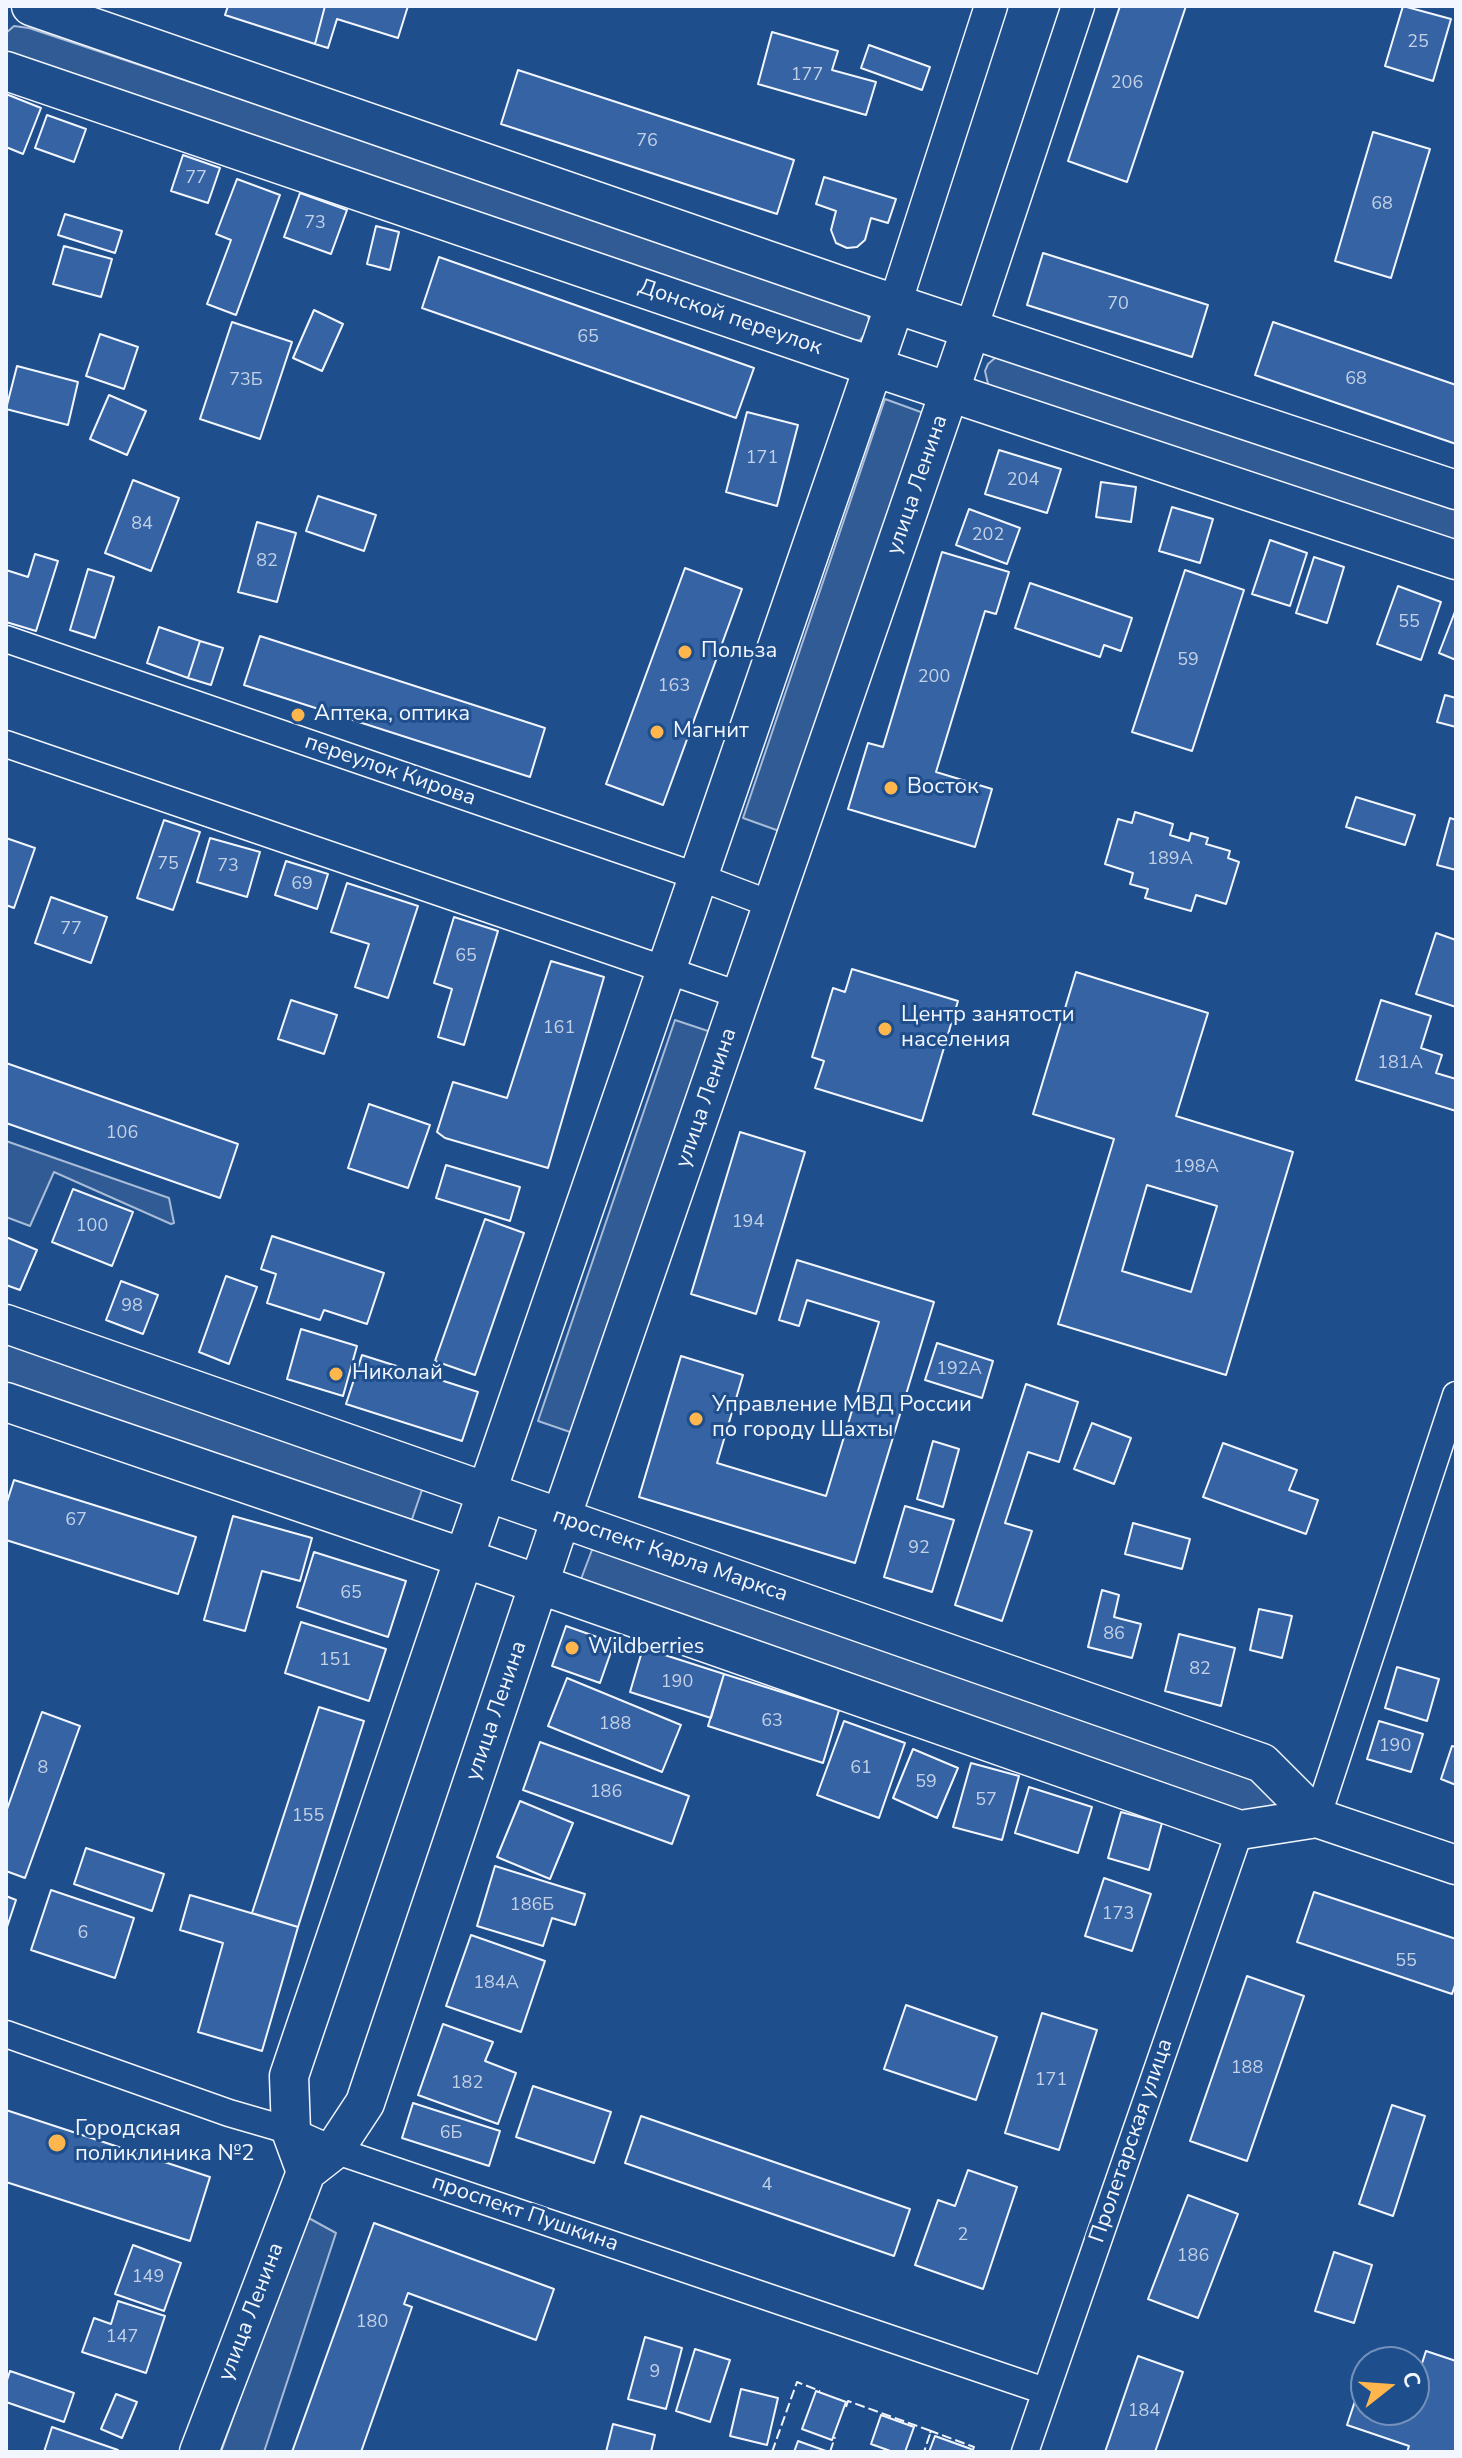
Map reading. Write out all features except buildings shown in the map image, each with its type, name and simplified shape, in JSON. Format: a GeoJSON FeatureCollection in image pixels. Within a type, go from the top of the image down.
{"type":"FeatureCollection","features":[{"type":"Feature","properties":{"kind":"main road"},"geometry":{"type":"LineString","coordinates":[[31,6],[895,304],[1456,490]]}},
{"type":"Feature","properties":{"kind":"main road","name":"Донской переулок"},"geometry":{"type":"LineString","coordinates":[[6,71],[874,367],[1456,560]]}},
{"type":"Feature","properties":{"kind":"main road"},"geometry":{"type":"LineString","coordinates":[[320,2161],[291,2131],[289,2076],[895,304]]}},
{"type":"Feature","properties":{"kind":"main road","name":"улица Ленина"},"geometry":{"type":"LineString","coordinates":[[199,2452],[320,2161],[365,2103],[561,1518],[971,329]]}},
{"type":"Feature","properties":{"kind":"main road","name":"проспект Карла Маркса"},"geometry":{"type":"LineString","coordinates":[[6,1324],[1262,1763],[1317,1818],[1456,1865]]}},
{"type":"Feature","properties":{"kind":"main road","name":"проспект Карла Маркса"},"geometry":{"type":"LineString","coordinates":[[6,1402],[540,1584],[1240,1830],[1317,1818]]}},
{"type":"Feature","properties":{"kind":"street"},"geometry":{"type":"LineString","coordinates":[[895,304],[991,6]]}},
{"type":"Feature","properties":{"kind":"street","name":"улица Ленина"},"geometry":{"type":"LineString","coordinates":[[971,329],[1078,6]]}},
{"type":"Feature","properties":{"kind":"street","name":"переулок Кирова"},"geometry":{"type":"LineString","coordinates":[[6,639],[773,905]]}},
{"type":"Feature","properties":{"kind":"street"},"geometry":{"type":"LineString","coordinates":[[6,744],[742,996]]}},
{"type":"Feature","properties":{"kind":"street"},"geometry":{"type":"LineString","coordinates":[[1317,1818],[1456,1395]]}},
{"type":"Feature","properties":{"kind":"street","name":"Пролетарская улица"},"geometry":{"type":"LineString","coordinates":[[1025,2452],[1240,1830]]}},
{"type":"Feature","properties":{"kind":"street"},"geometry":{"type":"LineString","coordinates":[[6,2034],[229,2113],[291,2131]]}},
{"type":"Feature","properties":{"kind":"street","name":"проспект Пушкина"},"geometry":{"type":"LineString","coordinates":[[320,2161],[1045,2391]]}},
{"type":"Feature","properties":{"kind":"shaded area"},"geometry":{"type":"Polygon","coordinates":[[[14,26],[29,28],[854,304],[867,313],[871,327],[860,340],[838,343],[13,59],[6,51],[6,33],[14,26]]]}},
{"type":"Feature","properties":{"kind":"shaded area"},"geometry":{"type":"Polygon","coordinates":[[[1009,357],[1456,504],[1456,551],[999,395],[988,384],[985,371],[995,358],[1009,357]]]}},
{"type":"Feature","properties":{"kind":"shaded area"},"geometry":{"type":"Polygon","coordinates":[[[885,399],[929,415],[782,832],[743,818],[885,399]]]}},
{"type":"Feature","properties":{"kind":"shaded area"},"geometry":{"type":"Polygon","coordinates":[[[675,1020],[714,1033],[576,1434],[538,1421],[675,1020]]]}},
{"type":"Feature","properties":{"kind":"shaded area"},"geometry":{"type":"Polygon","coordinates":[[[6,1141],[169,1198],[174,1223],[54,1172],[30,1226],[6,1217],[6,1141]]]}},
{"type":"Feature","properties":{"kind":"shaded area"},"geometry":{"type":"Polygon","coordinates":[[[6,1342],[423,1487],[410,1525],[6,1385],[6,1342]]]}},
{"type":"Feature","properties":{"kind":"shaded area"},"geometry":{"type":"Polygon","coordinates":[[[595,1542],[1257,1772],[1299,1813],[1240,1823],[578,1587],[595,1542]]]}},
{"type":"Feature","properties":{"kind":"shaded area"},"geometry":{"type":"Polygon","coordinates":[[[305,2216],[336,2233],[264,2452],[221,2452],[305,2216]]]}},
{"type":"Feature","properties":{"kind":"fence"},"geometry":{"type":"LineString","coordinates":[[772,2452],[797,2382],[820,2391]]}},
{"type":"Feature","properties":{"kind":"fence"},"geometry":{"type":"LineString","coordinates":[[846,2407],[848,2401],[931,2431],[924,2452]]}},
{"type":"Feature","properties":{"kind":"fence"},"geometry":{"type":"LineString","coordinates":[[930,2433],[974,2447],[972,2452]]}},
{"type":"Feature","properties":{"kind":"fence"},"geometry":{"type":"LineString","coordinates":[[830,2452],[835,2437]]}},
{"type":"Feature","properties":{"kind":"place","name":"Польза"},"geometry":{"type":"Point","coordinates":[685,652]}},
{"type":"Feature","properties":{"kind":"place","name":"Аптека, оптика"},"geometry":{"type":"Point","coordinates":[298,715]}},
{"type":"Feature","properties":{"kind":"place","name":"Магнит"},"geometry":{"type":"Point","coordinates":[657,732]}},
{"type":"Feature","properties":{"kind":"place","name":"Восток"},"geometry":{"type":"Point","coordinates":[891,788]}},
{"type":"Feature","properties":{"kind":"place","name":"Центр занятости населения"},"geometry":{"type":"Point","coordinates":[885,1029]}},
{"type":"Feature","properties":{"kind":"place","name":"Николай"},"geometry":{"type":"Point","coordinates":[336,1374]}},
{"type":"Feature","properties":{"kind":"place","name":"Управление МВД России по городу Шахты"},"geometry":{"type":"Point","coordinates":[696,1419]}},
{"type":"Feature","properties":{"kind":"place","name":"Wildberries"},"geometry":{"type":"Point","coordinates":[572,1648]}},
{"type":"Feature","properties":{"kind":"place","name":"Городская поликлиника №2"},"geometry":{"type":"Point","coordinates":[57,2143]}}]}
